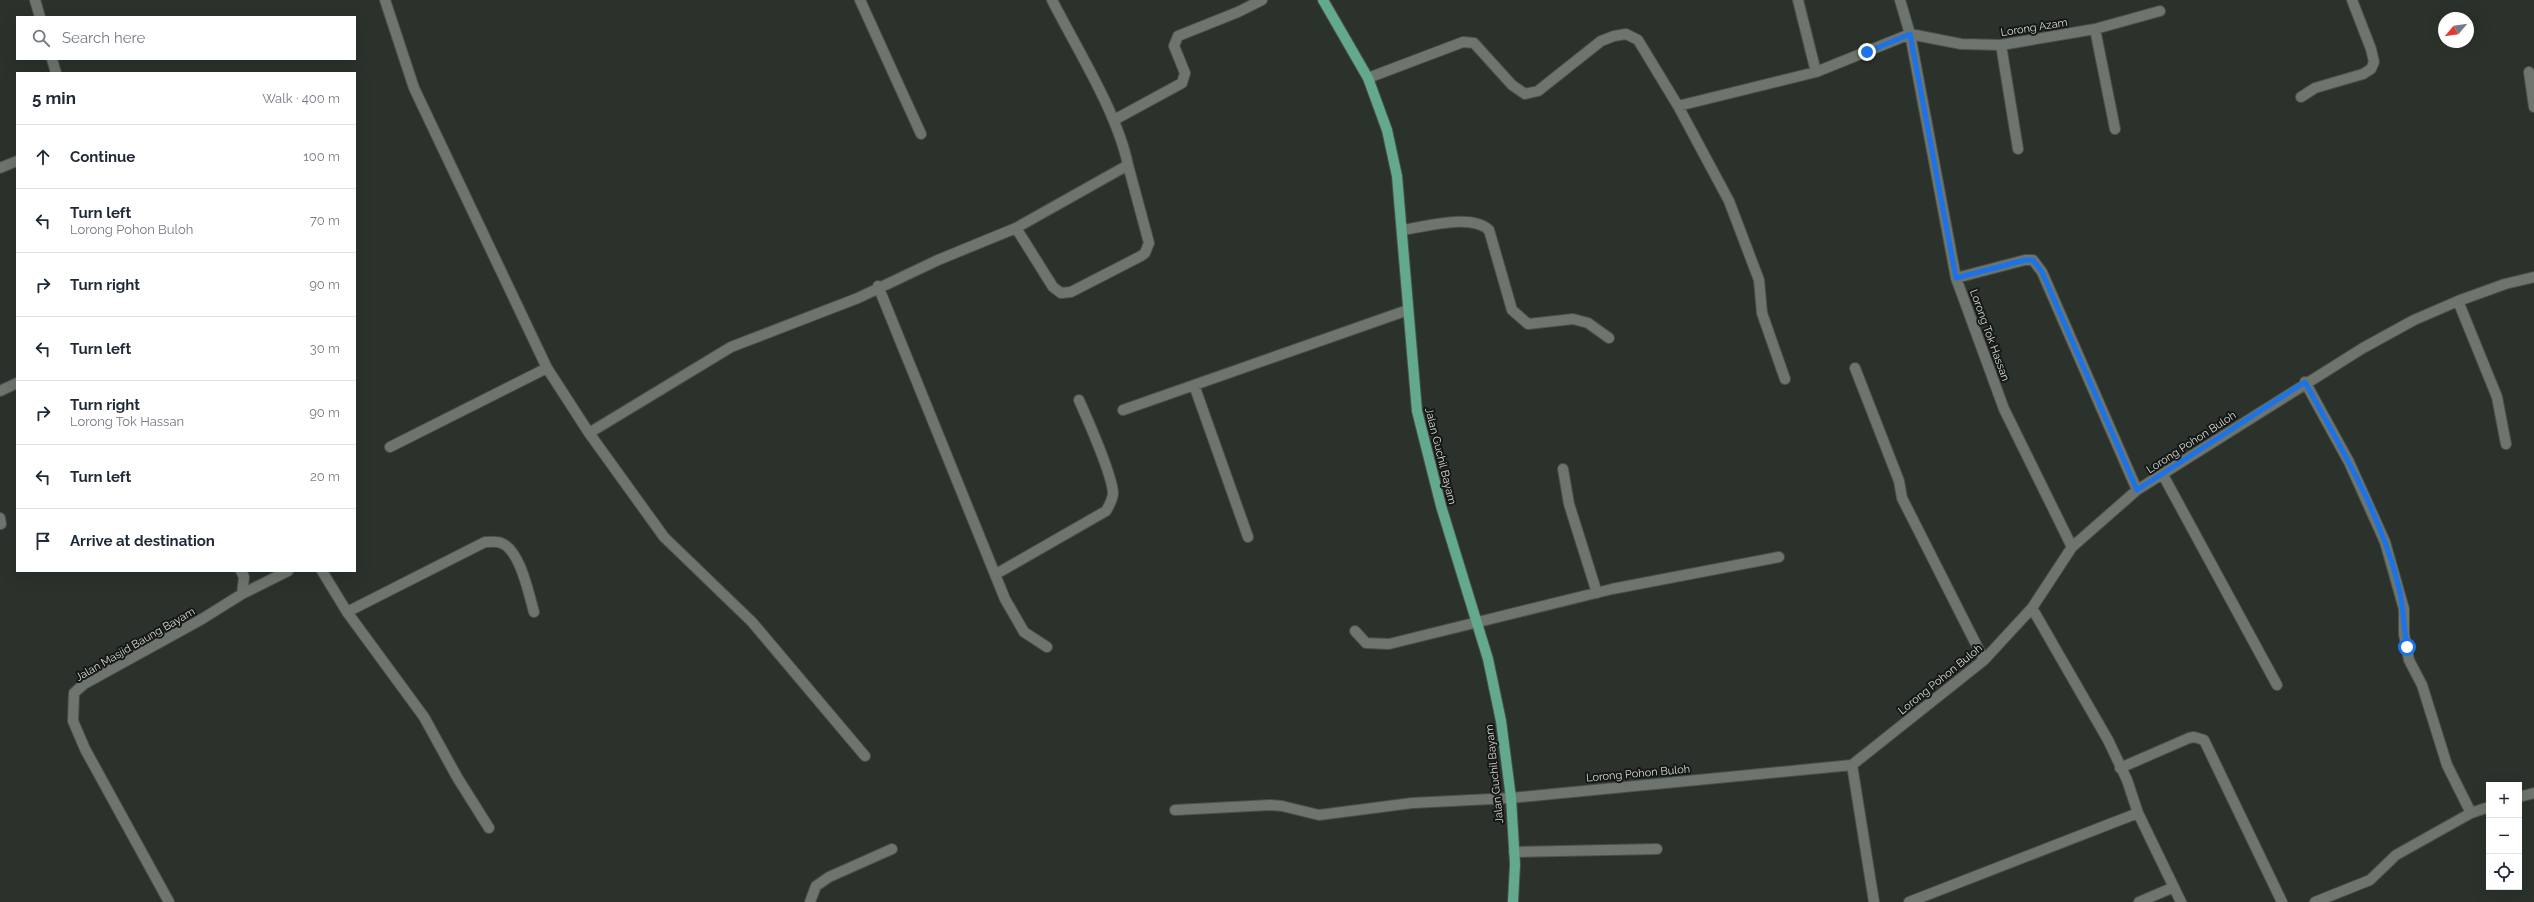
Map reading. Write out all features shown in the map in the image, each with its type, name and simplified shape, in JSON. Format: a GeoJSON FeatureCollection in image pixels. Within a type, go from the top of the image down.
{"type":"FeatureCollection","features":[{"type":"Feature","properties":{"kind":"main road","name":"Jalan Guchil Bayam"},"geometry":{"type":"LineString","coordinates":[[1323,0],[1368,78],[1389,138],[1397,176],[1417,411],[1441,506],[1488,659],[1501,721],[1510,798],[1514,852],[1514,902]]}},
{"type":"Feature","properties":{"kind":"street"},"geometry":{"type":"LineString","coordinates":[[35,0],[40,16]]}},
{"type":"Feature","properties":{"kind":"street"},"geometry":{"type":"LineString","coordinates":[[385,0],[414,88],[546,368],[588,433],[664,537],[752,622],[865,756]]}},
{"type":"Feature","properties":{"kind":"street"},"geometry":{"type":"LineString","coordinates":[[860,0],[921,134]]}},
{"type":"Feature","properties":{"kind":"street"},"geometry":{"type":"LineString","coordinates":[[1016,228],[1052,287],[1061,293],[1071,292],[1141,256],[1145,253],[1149,243],[1128,165],[1124,143],[1114,120],[1052,0]]}},
{"type":"Feature","properties":{"kind":"street"},"geometry":{"type":"LineString","coordinates":[[1114,120],[1182,83],[1185,73],[1174,46],[1178,36],[1238,12],[1262,0]]}},
{"type":"Feature","properties":{"kind":"street"},"geometry":{"type":"LineString","coordinates":[[1798,0],[1816,72]]}},
{"type":"Feature","properties":{"kind":"street","name":"Lorong Tok Hassan"},"geometry":{"type":"LineString","coordinates":[[1900,0],[1910,34],[1956,278],[2004,409],[2072,547]]}},
{"type":"Feature","properties":{"kind":"street"},"geometry":{"type":"LineString","coordinates":[[2301,97],[2315,88],[2363,74],[2371,69],[2374,62],[2371,49],[2352,0]]}},
{"type":"Feature","properties":{"kind":"street","name":"Lorong Azam"},"geometry":{"type":"LineString","coordinates":[[1910,34],[1961,44],[2001,46],[2095,29],[2160,11]]}},
{"type":"Feature","properties":{"kind":"street"},"geometry":{"type":"LineString","coordinates":[[2095,29],[2115,129]]}},
{"type":"Feature","properties":{"kind":"street"},"geometry":{"type":"LineString","coordinates":[[1368,78],[1463,42],[1474,43],[1512,85],[1525,94],[1538,91],[1601,41],[1614,36],[1626,34],[1638,40],[1678,106],[1730,201],[1759,280],[1762,313],[1785,379]]}},
{"type":"Feature","properties":{"kind":"street"},"geometry":{"type":"LineString","coordinates":[[1678,106],[1816,72],[1910,34]]}},
{"type":"Feature","properties":{"kind":"street"},"geometry":{"type":"LineString","coordinates":[[2001,46],[2018,149]]}},
{"type":"Feature","properties":{"kind":"street"},"geometry":{"type":"LineString","coordinates":[[52,60],[56,72]]}},
{"type":"Feature","properties":{"kind":"street"},"geometry":{"type":"LineString","coordinates":[[2529,72],[2534,107]]}},
{"type":"Feature","properties":{"kind":"street"},"geometry":{"type":"LineString","coordinates":[[0,168],[16,161]]}},
{"type":"Feature","properties":{"kind":"street"},"geometry":{"type":"LineString","coordinates":[[588,433],[731,347],[858,298],[878,286],[1016,228],[1128,165]]}},
{"type":"Feature","properties":{"kind":"street"},"geometry":{"type":"LineString","coordinates":[[1402,230],[1471,221],[1483,224],[1489,230],[1512,310],[1520,319],[1528,324],[1573,319],[1588,323],[1609,338]]}},
{"type":"Feature","properties":{"kind":"street"},"geometry":{"type":"LineString","coordinates":[[1956,278],[2025,260],[2033,260],[2042,272],[2137,490]]}},
{"type":"Feature","properties":{"kind":"street","name":"Lorong Pohon Buloh"},"geometry":{"type":"LineString","coordinates":[[1175,810],[1282,806],[1319,815],[1412,803],[1510,798],[1852,765],[1984,660],[2032,608],[2072,547],[2137,490],[2163,476],[2305,382],[2414,320],[2458,301],[2506,284],[2534,277]]}},
{"type":"Feature","properties":{"kind":"street"},"geometry":{"type":"LineString","coordinates":[[878,286],[1005,599],[1024,632],[1047,647]]}},
{"type":"Feature","properties":{"kind":"street"},"geometry":{"type":"LineString","coordinates":[[2458,301],[2497,396],[2506,444]]}},
{"type":"Feature","properties":{"kind":"street"},"geometry":{"type":"LineString","coordinates":[[1123,410],[1408,310]]}},
{"type":"Feature","properties":{"kind":"street"},"geometry":{"type":"LineString","coordinates":[[390,447],[546,368]]}},
{"type":"Feature","properties":{"kind":"street"},"geometry":{"type":"LineString","coordinates":[[1855,368],[1899,481],[1902,498],[1984,660]]}},
{"type":"Feature","properties":{"kind":"street"},"geometry":{"type":"LineString","coordinates":[[2305,382],[2349,462],[2385,542],[2404,609],[2404,634],[2409,660],[2422,685],[2447,765],[2471,813]]}},
{"type":"Feature","properties":{"kind":"street"},"geometry":{"type":"LineString","coordinates":[[0,391],[16,383]]}},
{"type":"Feature","properties":{"kind":"street"},"geometry":{"type":"LineString","coordinates":[[1194,385],[1248,537]]}},
{"type":"Feature","properties":{"kind":"street"},"geometry":{"type":"LineString","coordinates":[[996,574],[1106,511],[1111,504],[1113,493],[1111,486],[1091,428],[1079,400]]}},
{"type":"Feature","properties":{"kind":"street"},"geometry":{"type":"LineString","coordinates":[[1563,469],[1569,504],[1597,593]]}},
{"type":"Feature","properties":{"kind":"street"},"geometry":{"type":"LineString","coordinates":[[2163,476],[2277,685]]}},
{"type":"Feature","properties":{"kind":"street"},"geometry":{"type":"LineString","coordinates":[[347,612],[485,542],[501,542],[511,550],[520,568],[534,612]]}},
{"type":"Feature","properties":{"kind":"street"},"geometry":{"type":"LineString","coordinates":[[1355,631],[1366,643],[1389,644],[1477,624],[1597,593],[1780,557]]}},
{"type":"Feature","properties":{"kind":"street"},"geometry":{"type":"LineString","coordinates":[[242,572],[244,577],[242,594]]}},
{"type":"Feature","properties":{"kind":"street"},"geometry":{"type":"LineString","coordinates":[[242,594],[286,572]]}},
{"type":"Feature","properties":{"kind":"street"},"geometry":{"type":"LineString","coordinates":[[323,572],[347,612],[424,717],[457,777],[489,828]]}},
{"type":"Feature","properties":{"kind":"street","name":"Jalan Masjid Baung Bayam"},"geometry":{"type":"LineString","coordinates":[[165,900],[85,749],[73,721],[74,693],[84,684],[202,620],[242,594]]}},
{"type":"Feature","properties":{"kind":"street"},"geometry":{"type":"LineString","coordinates":[[2032,608],[2108,740],[2127,780],[2138,813],[2181,902]]}},
{"type":"Feature","properties":{"kind":"street"},"geometry":{"type":"LineString","coordinates":[[2120,768],[2189,738],[2194,737],[2204,740],[2282,902]]}},
{"type":"Feature","properties":{"kind":"street"},"geometry":{"type":"LineString","coordinates":[[1852,765],[1874,902]]}},
{"type":"Feature","properties":{"kind":"street"},"geometry":{"type":"LineString","coordinates":[[2522,796],[2534,793]]}},
{"type":"Feature","properties":{"kind":"street"},"geometry":{"type":"LineString","coordinates":[[2315,902],[2370,880],[2396,855],[2471,813],[2486,808]]}},
{"type":"Feature","properties":{"kind":"street"},"geometry":{"type":"LineString","coordinates":[[1909,902],[2138,813]]}},
{"type":"Feature","properties":{"kind":"street"},"geometry":{"type":"LineString","coordinates":[[810,902],[816,886],[829,877],[892,849]]}},
{"type":"Feature","properties":{"kind":"street"},"geometry":{"type":"LineString","coordinates":[[1514,852],[1657,849]]}},
{"type":"Feature","properties":{"kind":"street"},"geometry":{"type":"LineString","coordinates":[[2139,902],[2174,887]]}},
{"type":"Feature","properties":{"kind":"route"},"geometry":{"type":"LineString","coordinates":[[1867,52],[1910,34],[1956,278],[2025,260],[2033,260],[2042,272],[2137,490],[2163,476],[2305,382],[2349,462],[2385,542],[2398,583],[2404,609],[2404,634],[2407,647]]}}]}
